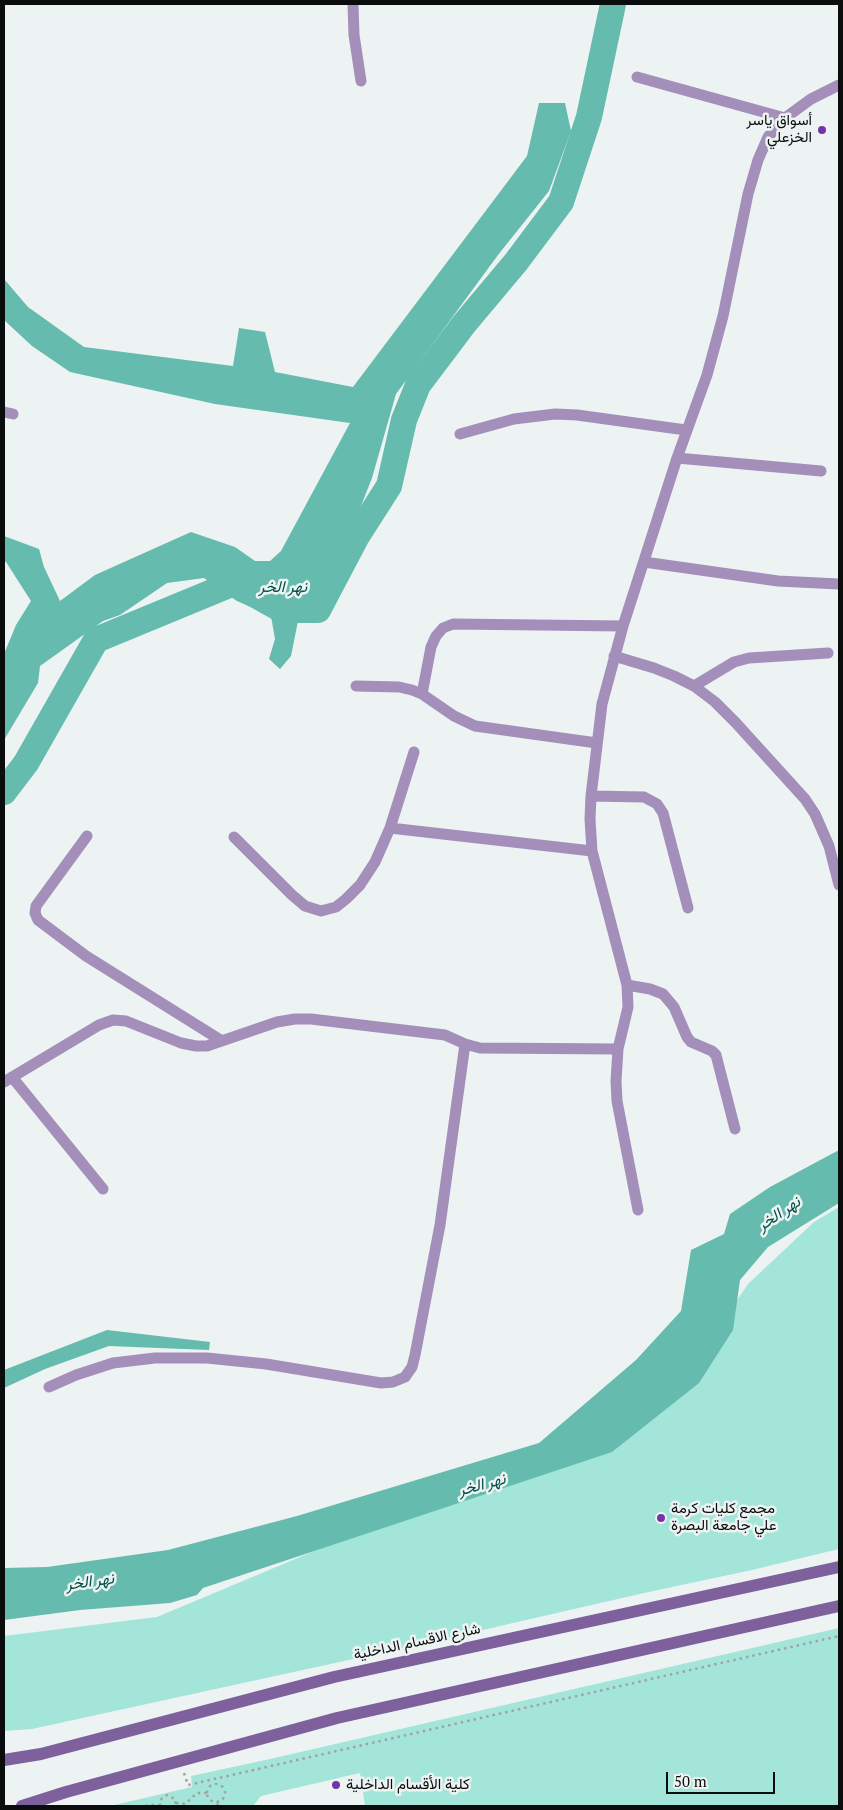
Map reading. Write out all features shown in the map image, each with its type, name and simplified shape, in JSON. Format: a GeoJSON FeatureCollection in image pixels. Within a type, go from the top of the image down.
{"type":"FeatureCollection","features":[{"type":"Feature","properties":{"kind":"street"},"geometry":{"type":"LineString","coordinates":[[353,4],[354,35],[361,81]]}},
{"type":"Feature","properties":{"kind":"street"},"geometry":{"type":"LineString","coordinates":[[637,77],[785,118]]}},
{"type":"Feature","properties":{"kind":"street"},"geometry":{"type":"LineString","coordinates":[[638,1210],[617,1101],[616,1081],[618,1049],[628,1007],[627,985],[592,851],[591,796],[602,704],[623,626],[686,430],[707,375],[748,194],[758,160],[768,137],[785,118],[811,99],[839,85]]}},
{"type":"Feature","properties":{"kind":"street"},"geometry":{"type":"LineString","coordinates":[[460,434],[514,419],[555,414],[577,415],[686,430]]}},
{"type":"Feature","properties":{"kind":"street"},"geometry":{"type":"LineString","coordinates":[[677,458],[821,471]]}},
{"type":"Feature","properties":{"kind":"street"},"geometry":{"type":"LineString","coordinates":[[644,562],[778,581],[839,584]]}},
{"type":"Feature","properties":{"kind":"street"},"geometry":{"type":"LineString","coordinates":[[422,694],[430,647],[443,628],[453,624],[623,626]]}},
{"type":"Feature","properties":{"kind":"street"},"geometry":{"type":"LineString","coordinates":[[694,686],[734,662],[749,658],[828,653]]}},
{"type":"Feature","properties":{"kind":"street"},"geometry":{"type":"LineString","coordinates":[[614,656],[668,673],[694,686],[715,702],[736,723],[804,799],[815,814],[829,846],[839,885]]}},
{"type":"Feature","properties":{"kind":"street"},"geometry":{"type":"LineString","coordinates":[[356,686],[399,687],[422,694],[454,716],[475,726],[596,743]]}},
{"type":"Feature","properties":{"kind":"street"},"geometry":{"type":"LineString","coordinates":[[234,837],[305,906],[321,911],[336,907],[360,885],[375,862],[390,828],[414,752]]}},
{"type":"Feature","properties":{"kind":"street"},"geometry":{"type":"LineString","coordinates":[[591,796],[644,797],[657,804],[663,814],[688,908]]}},
{"type":"Feature","properties":{"kind":"street"},"geometry":{"type":"LineString","coordinates":[[390,828],[592,851]]}},
{"type":"Feature","properties":{"kind":"street"},"geometry":{"type":"LineString","coordinates":[[87,836],[36,906],[35,913],[38,920],[86,956],[222,1041]]}},
{"type":"Feature","properties":{"kind":"street"},"geometry":{"type":"LineString","coordinates":[[627,985],[650,988],[663,994],[674,1007],[687,1037],[698,1046],[712,1051],[716,1055],[735,1129]]}},
{"type":"Feature","properties":{"kind":"street"},"geometry":{"type":"LineString","coordinates":[[103,1189],[8,1079],[99,1025],[113,1020],[126,1021],[181,1043],[196,1046],[207,1046],[277,1022],[311,1019],[445,1035],[464,1044],[480,1048],[618,1049]]}},
{"type":"Feature","properties":{"kind":"street"},"geometry":{"type":"LineString","coordinates":[[49,1386],[113,1363],[155,1358],[207,1358],[266,1364],[381,1383],[394,1382],[404,1377],[412,1367],[414,1360],[440,1225],[464,1044]]}},
{"type":"Feature","properties":{"kind":"street","name":"شارع الاقسام الداخلية"},"geometry":{"type":"LineString","coordinates":[[4,1760],[41,1754],[334,1677],[839,1567]]}},
{"type":"Feature","properties":{"kind":"street"},"geometry":{"type":"LineString","coordinates":[[22,1806],[66,1792],[345,1716],[839,1606]]}},
{"type":"Feature","properties":{"kind":"path"},"geometry":{"type":"LineString","coordinates":[[181,1761],[188,1785],[839,1636]]}},
{"type":"Feature","properties":{"kind":"path"},"geometry":{"type":"LineString","coordinates":[[213,1779],[214,1784]]}},
{"type":"Feature","properties":{"kind":"path"},"geometry":{"type":"LineString","coordinates":[[214,1784],[209,1787],[207,1794],[210,1800],[219,1801]]}},
{"type":"Feature","properties":{"kind":"path"},"geometry":{"type":"LineString","coordinates":[[214,1784],[222,1787],[224,1792],[223,1798],[216,1806]]}},
{"type":"Feature","properties":{"kind":"path"},"geometry":{"type":"LineString","coordinates":[[145,1806],[159,1806],[162,1798],[167,1795],[173,1796],[176,1804],[185,1804],[198,1794],[207,1794]]}},
{"type":"Feature","properties":{"kind":"shaded area"},"geometry":{"type":"Polygon","coordinates":[[[839,1207],[839,1549],[413,1646],[32,1729],[4,1731],[4,1636],[157,1617],[667,1403],[748,1284],[814,1222],[839,1207]]]}},
{"type":"Feature","properties":{"kind":"shaded area"},"geometry":{"type":"Polygon","coordinates":[[[839,1628],[839,1806],[365,1806],[360,1773],[261,1796],[253,1806],[110,1806],[192,1787],[191,1776],[839,1628]]]}},
{"type":"Feature","properties":{"kind":"water","name":"نهر الخر"},"geometry":{"type":"Polygon","coordinates":[[[539,103],[565,103],[571,131],[549,191],[498,255],[396,394],[372,478],[355,521],[298,621],[291,656],[280,669],[269,659],[275,639],[271,616],[237,601],[204,578],[167,583],[120,615],[103,621],[40,666],[38,683],[4,740],[4,654],[16,625],[31,601],[4,561],[4,536],[39,549],[44,567],[60,601],[95,575],[191,532],[235,547],[255,561],[270,561],[281,551],[350,423],[215,404],[70,372],[32,346],[4,320],[4,279],[28,307],[84,347],[233,366],[239,328],[265,332],[275,372],[353,387],[527,156],[539,103]]]}},
{"type":"Feature","properties":{"kind":"water","name":"نهر الخر"},"geometry":{"type":"Polygon","coordinates":[[[839,1150],[839,1203],[768,1247],[740,1280],[733,1330],[699,1383],[612,1452],[203,1588],[197,1595],[170,1603],[80,1610],[4,1620],[4,1568],[47,1567],[168,1550],[297,1516],[539,1443],[636,1360],[681,1311],[691,1250],[724,1234],[730,1214],[770,1187],[839,1150]]]}},
{"type":"Feature","properties":{"kind":"water"},"geometry":{"type":"Polygon","coordinates":[[[107,1330],[210,1342],[209,1350],[109,1346],[45,1369],[4,1388],[4,1370],[107,1330]]]}},
{"type":"Feature","properties":{"kind":"waterway"},"geometry":{"type":"LineString","coordinates":[[4,792],[26,763],[96,640],[234,583],[282,610],[318,610],[357,536],[389,486],[404,420],[418,385],[561,202],[589,117],[613,4]]}},
{"type":"Feature","properties":{"kind":"place","name":"أسواق ياسر الخزعلي"},"geometry":{"type":"Point","coordinates":[822,130]}},
{"type":"Feature","properties":{"kind":"place","name":"مجمع كليات كرمة علي جامعة البصرة"},"geometry":{"type":"Point","coordinates":[661,1518]}},
{"type":"Feature","properties":{"kind":"place","name":"كلية الأقسام الداخلية"},"geometry":{"type":"Point","coordinates":[336,1785]}}]}
